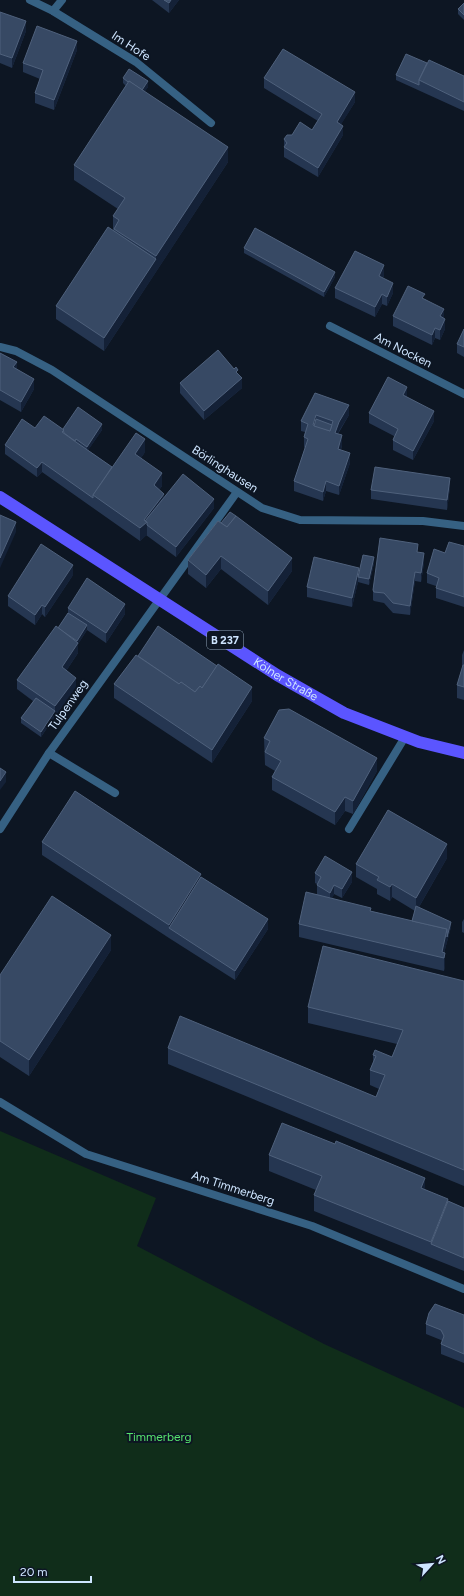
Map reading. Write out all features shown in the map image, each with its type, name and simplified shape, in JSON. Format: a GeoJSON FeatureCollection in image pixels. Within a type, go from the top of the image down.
{"type":"FeatureCollection","features":[{"type":"Feature","properties":{"kind":"main road","name":"Kölner Straße"},"geometry":{"type":"LineString","coordinates":[[0,497],[277,675],[344,713],[405,737],[464,753]]}},
{"type":"Feature","properties":{"kind":"street","name":"Im Hofe"},"geometry":{"type":"LineString","coordinates":[[30,0],[53,11],[136,62],[211,123]]}},
{"type":"Feature","properties":{"kind":"street"},"geometry":{"type":"LineString","coordinates":[[53,11],[62,0]]}},
{"type":"Feature","properties":{"kind":"street","name":"Am Nocken"},"geometry":{"type":"LineString","coordinates":[[330,326],[464,394]]}},
{"type":"Feature","properties":{"kind":"street","name":"Börlinghausen"},"geometry":{"type":"LineString","coordinates":[[0,347],[16,351],[52,370],[262,508],[300,520],[423,521],[464,526]]}},
{"type":"Feature","properties":{"kind":"street","name":"Tulpenweg"},"geometry":{"type":"LineString","coordinates":[[0,829],[49,753],[159,598],[237,492]]}},
{"type":"Feature","properties":{"kind":"street"},"geometry":{"type":"LineString","coordinates":[[349,830],[405,737]]}},
{"type":"Feature","properties":{"kind":"street"},"geometry":{"type":"LineString","coordinates":[[49,753],[115,793]]}},
{"type":"Feature","properties":{"kind":"street","name":"Am Timmerberg"},"geometry":{"type":"LineString","coordinates":[[0,1102],[86,1154],[312,1226],[464,1289]]}},
{"type":"Feature","properties":{"kind":"green space","name":"Timmerberg"},"geometry":{"type":"Polygon","coordinates":[[[0,1131],[156,1198],[137,1246],[324,1344],[464,1408],[464,1596],[0,1596],[0,1131]]]}},
{"type":"Feature","properties":{"kind":"building"},"geometry":{"type":"Polygon","coordinates":[[[164,0],[171,0],[169,3],[164,0]]]}},
{"type":"Feature","properties":{"kind":"building"},"geometry":{"type":"Polygon","coordinates":[[[464,3],[464,15],[458,9],[464,3]]]}},
{"type":"Feature","properties":{"kind":"building"},"geometry":{"type":"Polygon","coordinates":[[[0,12],[26,21],[12,58],[0,54],[0,12]]]}},
{"type":"Feature","properties":{"kind":"building"},"geometry":{"type":"Polygon","coordinates":[[[37,26],[77,41],[54,100],[35,93],[43,70],[23,63],[37,26]]]}},
{"type":"Feature","properties":{"kind":"building"},"geometry":{"type":"Polygon","coordinates":[[[283,49],[355,92],[337,122],[343,126],[318,168],[284,147],[287,143],[284,139],[287,135],[292,135],[300,122],[312,130],[322,114],[264,78],[283,49]]]}},
{"type":"Feature","properties":{"kind":"building"},"geometry":{"type":"Polygon","coordinates":[[[406,54],[427,63],[419,80],[419,85],[396,75],[406,54]]]}},
{"type":"Feature","properties":{"kind":"building"},"geometry":{"type":"Polygon","coordinates":[[[429,60],[464,76],[464,102],[419,80],[429,60]]]}},
{"type":"Feature","properties":{"kind":"building"},"geometry":{"type":"Polygon","coordinates":[[[129,69],[148,81],[142,90],[123,78],[129,69]]]}},
{"type":"Feature","properties":{"kind":"building"},"geometry":{"type":"Polygon","coordinates":[[[129,81],[228,147],[156,256],[114,229],[119,220],[113,216],[125,198],[74,165],[129,81]]]}},
{"type":"Feature","properties":{"kind":"building"},"geometry":{"type":"Polygon","coordinates":[[[108,227],[156,259],[104,338],[56,306],[108,227]]]}},
{"type":"Feature","properties":{"kind":"building"},"geometry":{"type":"Polygon","coordinates":[[[255,228],[335,272],[324,292],[244,248],[255,228]]]}},
{"type":"Feature","properties":{"kind":"building"},"geometry":{"type":"Polygon","coordinates":[[[355,251],[384,265],[379,276],[393,283],[387,297],[382,294],[375,307],[335,288],[355,251]]]}},
{"type":"Feature","properties":{"kind":"building"},"geometry":{"type":"Polygon","coordinates":[[[408,286],[425,294],[422,298],[444,309],[440,316],[445,319],[440,330],[435,328],[432,335],[393,316],[408,286]]]}},
{"type":"Feature","properties":{"kind":"building"},"geometry":{"type":"Polygon","coordinates":[[[464,329],[464,347],[457,344],[464,329]]]}},
{"type":"Feature","properties":{"kind":"building"},"geometry":{"type":"Polygon","coordinates":[[[218,350],[234,369],[236,367],[238,370],[236,372],[242,378],[204,411],[180,383],[218,350]]]}},
{"type":"Feature","properties":{"kind":"building"},"geometry":{"type":"Polygon","coordinates":[[[0,353],[17,362],[13,367],[34,379],[21,402],[0,390],[0,353]]]}},
{"type":"Feature","properties":{"kind":"building"},"geometry":{"type":"Polygon","coordinates":[[[388,377],[407,387],[403,395],[434,411],[413,451],[393,440],[398,429],[369,413],[388,377]]]}},
{"type":"Feature","properties":{"kind":"building"},"geometry":{"type":"Polygon","coordinates":[[[315,393],[349,405],[339,422],[335,433],[342,435],[338,449],[350,453],[339,486],[326,481],[323,492],[294,481],[308,439],[304,437],[308,424],[301,421],[315,393]],[[316,415],[313,425],[330,431],[333,421],[316,415]]]}},
{"type":"Feature","properties":{"kind":"building"},"geometry":{"type":"Polygon","coordinates":[[[78,407],[102,424],[87,447],[64,433],[63,429],[78,407]]]}},
{"type":"Feature","properties":{"kind":"building"},"geometry":{"type":"Polygon","coordinates":[[[44,416],[64,430],[62,432],[112,467],[93,495],[93,498],[42,462],[37,468],[5,445],[22,419],[35,428],[44,416]]]}},
{"type":"Feature","properties":{"kind":"building"},"geometry":{"type":"Polygon","coordinates":[[[316,419],[332,425],[330,431],[314,426],[316,419]]]}},
{"type":"Feature","properties":{"kind":"building"},"geometry":{"type":"Polygon","coordinates":[[[136,433],[145,439],[135,454],[162,473],[154,485],[164,494],[144,520],[147,522],[140,528],[93,495],[136,433]]]}},
{"type":"Feature","properties":{"kind":"building"},"geometry":{"type":"Polygon","coordinates":[[[375,467],[450,478],[447,500],[371,490],[375,467]]]}},
{"type":"Feature","properties":{"kind":"building"},"geometry":{"type":"Polygon","coordinates":[[[183,474],[214,499],[176,547],[147,525],[147,522],[145,521],[183,474]]]}},
{"type":"Feature","properties":{"kind":"building"},"geometry":{"type":"Polygon","coordinates":[[[230,512],[236,516],[227,527],[221,523],[230,512]]]}},
{"type":"Feature","properties":{"kind":"building"},"geometry":{"type":"Polygon","coordinates":[[[0,515],[16,522],[0,558],[0,515]]]}},
{"type":"Feature","properties":{"kind":"building"},"geometry":{"type":"Polygon","coordinates":[[[236,516],[292,558],[268,591],[221,556],[206,575],[188,560],[218,521],[227,527],[236,516]]]}},
{"type":"Feature","properties":{"kind":"building"},"geometry":{"type":"Polygon","coordinates":[[[380,538],[418,544],[417,552],[424,553],[421,573],[415,572],[410,606],[393,603],[384,593],[374,592],[373,590],[380,538]]]}},
{"type":"Feature","properties":{"kind":"building"},"geometry":{"type":"Polygon","coordinates":[[[449,542],[464,546],[464,597],[436,588],[439,578],[427,573],[434,549],[445,553],[449,542]]]}},
{"type":"Feature","properties":{"kind":"building"},"geometry":{"type":"Polygon","coordinates":[[[41,544],[73,565],[45,607],[42,605],[35,615],[8,596],[41,544]]]}},
{"type":"Feature","properties":{"kind":"building"},"geometry":{"type":"Polygon","coordinates":[[[363,555],[374,557],[369,579],[358,577],[363,555]]]}},
{"type":"Feature","properties":{"kind":"building"},"geometry":{"type":"Polygon","coordinates":[[[314,557],[359,568],[352,598],[307,587],[314,557]]]}},
{"type":"Feature","properties":{"kind":"building"},"geometry":{"type":"Polygon","coordinates":[[[87,578],[125,604],[106,633],[68,608],[87,578]]]}},
{"type":"Feature","properties":{"kind":"building"},"geometry":{"type":"Polygon","coordinates":[[[68,613],[87,625],[77,641],[58,628],[68,613]]]}},
{"type":"Feature","properties":{"kind":"building"},"geometry":{"type":"Polygon","coordinates":[[[56,626],[78,643],[62,667],[76,678],[55,706],[17,680],[56,626]]]}},
{"type":"Feature","properties":{"kind":"building"},"geometry":{"type":"Polygon","coordinates":[[[158,626],[217,666],[202,688],[200,686],[195,692],[181,682],[179,684],[138,656],[158,626]]]}},
{"type":"Feature","properties":{"kind":"building"},"geometry":{"type":"Polygon","coordinates":[[[136,655],[179,684],[181,682],[195,692],[200,686],[202,688],[218,664],[252,687],[212,750],[114,684],[136,655]]]}},
{"type":"Feature","properties":{"kind":"building"},"geometry":{"type":"Polygon","coordinates":[[[464,665],[464,687],[457,685],[464,665]]]}},
{"type":"Feature","properties":{"kind":"building"},"geometry":{"type":"Polygon","coordinates":[[[36,698],[55,711],[41,732],[21,718],[36,698]]]}},
{"type":"Feature","properties":{"kind":"building"},"geometry":{"type":"Polygon","coordinates":[[[289,709],[377,758],[353,801],[345,797],[335,812],[272,777],[281,761],[265,752],[270,741],[264,738],[279,710],[289,709]]]}},
{"type":"Feature","properties":{"kind":"building"},"geometry":{"type":"Polygon","coordinates":[[[0,768],[6,772],[0,781],[0,768]]]}},
{"type":"Feature","properties":{"kind":"building"},"geometry":{"type":"Polygon","coordinates":[[[75,791],[201,874],[169,925],[42,842],[75,791]]]}},
{"type":"Feature","properties":{"kind":"building"},"geometry":{"type":"Polygon","coordinates":[[[388,810],[447,844],[416,898],[392,884],[390,887],[377,880],[379,877],[356,864],[388,810]]]}},
{"type":"Feature","properties":{"kind":"building"},"geometry":{"type":"Polygon","coordinates":[[[325,856],[352,872],[342,889],[334,885],[330,893],[317,885],[321,877],[315,873],[325,856]]]}},
{"type":"Feature","properties":{"kind":"building"},"geometry":{"type":"Polygon","coordinates":[[[201,877],[268,919],[235,971],[169,928],[201,877]]]}},
{"type":"Feature","properties":{"kind":"building"},"geometry":{"type":"Polygon","coordinates":[[[306,892],[371,908],[370,911],[447,929],[442,952],[445,953],[444,958],[299,924],[306,892]]]}},
{"type":"Feature","properties":{"kind":"building"},"geometry":{"type":"Polygon","coordinates":[[[52,896],[111,935],[29,1060],[0,1041],[0,975],[52,896]]]}},
{"type":"Feature","properties":{"kind":"building"},"geometry":{"type":"Polygon","coordinates":[[[416,906],[451,922],[447,937],[447,929],[412,921],[416,906]]]}},
{"type":"Feature","properties":{"kind":"building"},"geometry":{"type":"Polygon","coordinates":[[[323,946],[464,981],[464,1170],[168,1048],[180,1016],[376,1097],[385,1075],[370,1070],[376,1056],[373,1055],[375,1050],[392,1057],[403,1030],[308,1007],[323,946]]]}},
{"type":"Feature","properties":{"kind":"building"},"geometry":{"type":"Polygon","coordinates":[[[282,1123],[335,1144],[336,1141],[425,1178],[421,1188],[448,1199],[431,1242],[314,1195],[322,1176],[269,1155],[282,1123]]]}},
{"type":"Feature","properties":{"kind":"building"},"geometry":{"type":"Polygon","coordinates":[[[448,1201],[464,1208],[464,1258],[431,1244],[448,1201]]]}},
{"type":"Feature","properties":{"kind":"building"},"geometry":{"type":"Polygon","coordinates":[[[435,1304],[464,1315],[464,1354],[441,1344],[444,1336],[441,1330],[426,1324],[429,1313],[435,1304]]]}}]}
